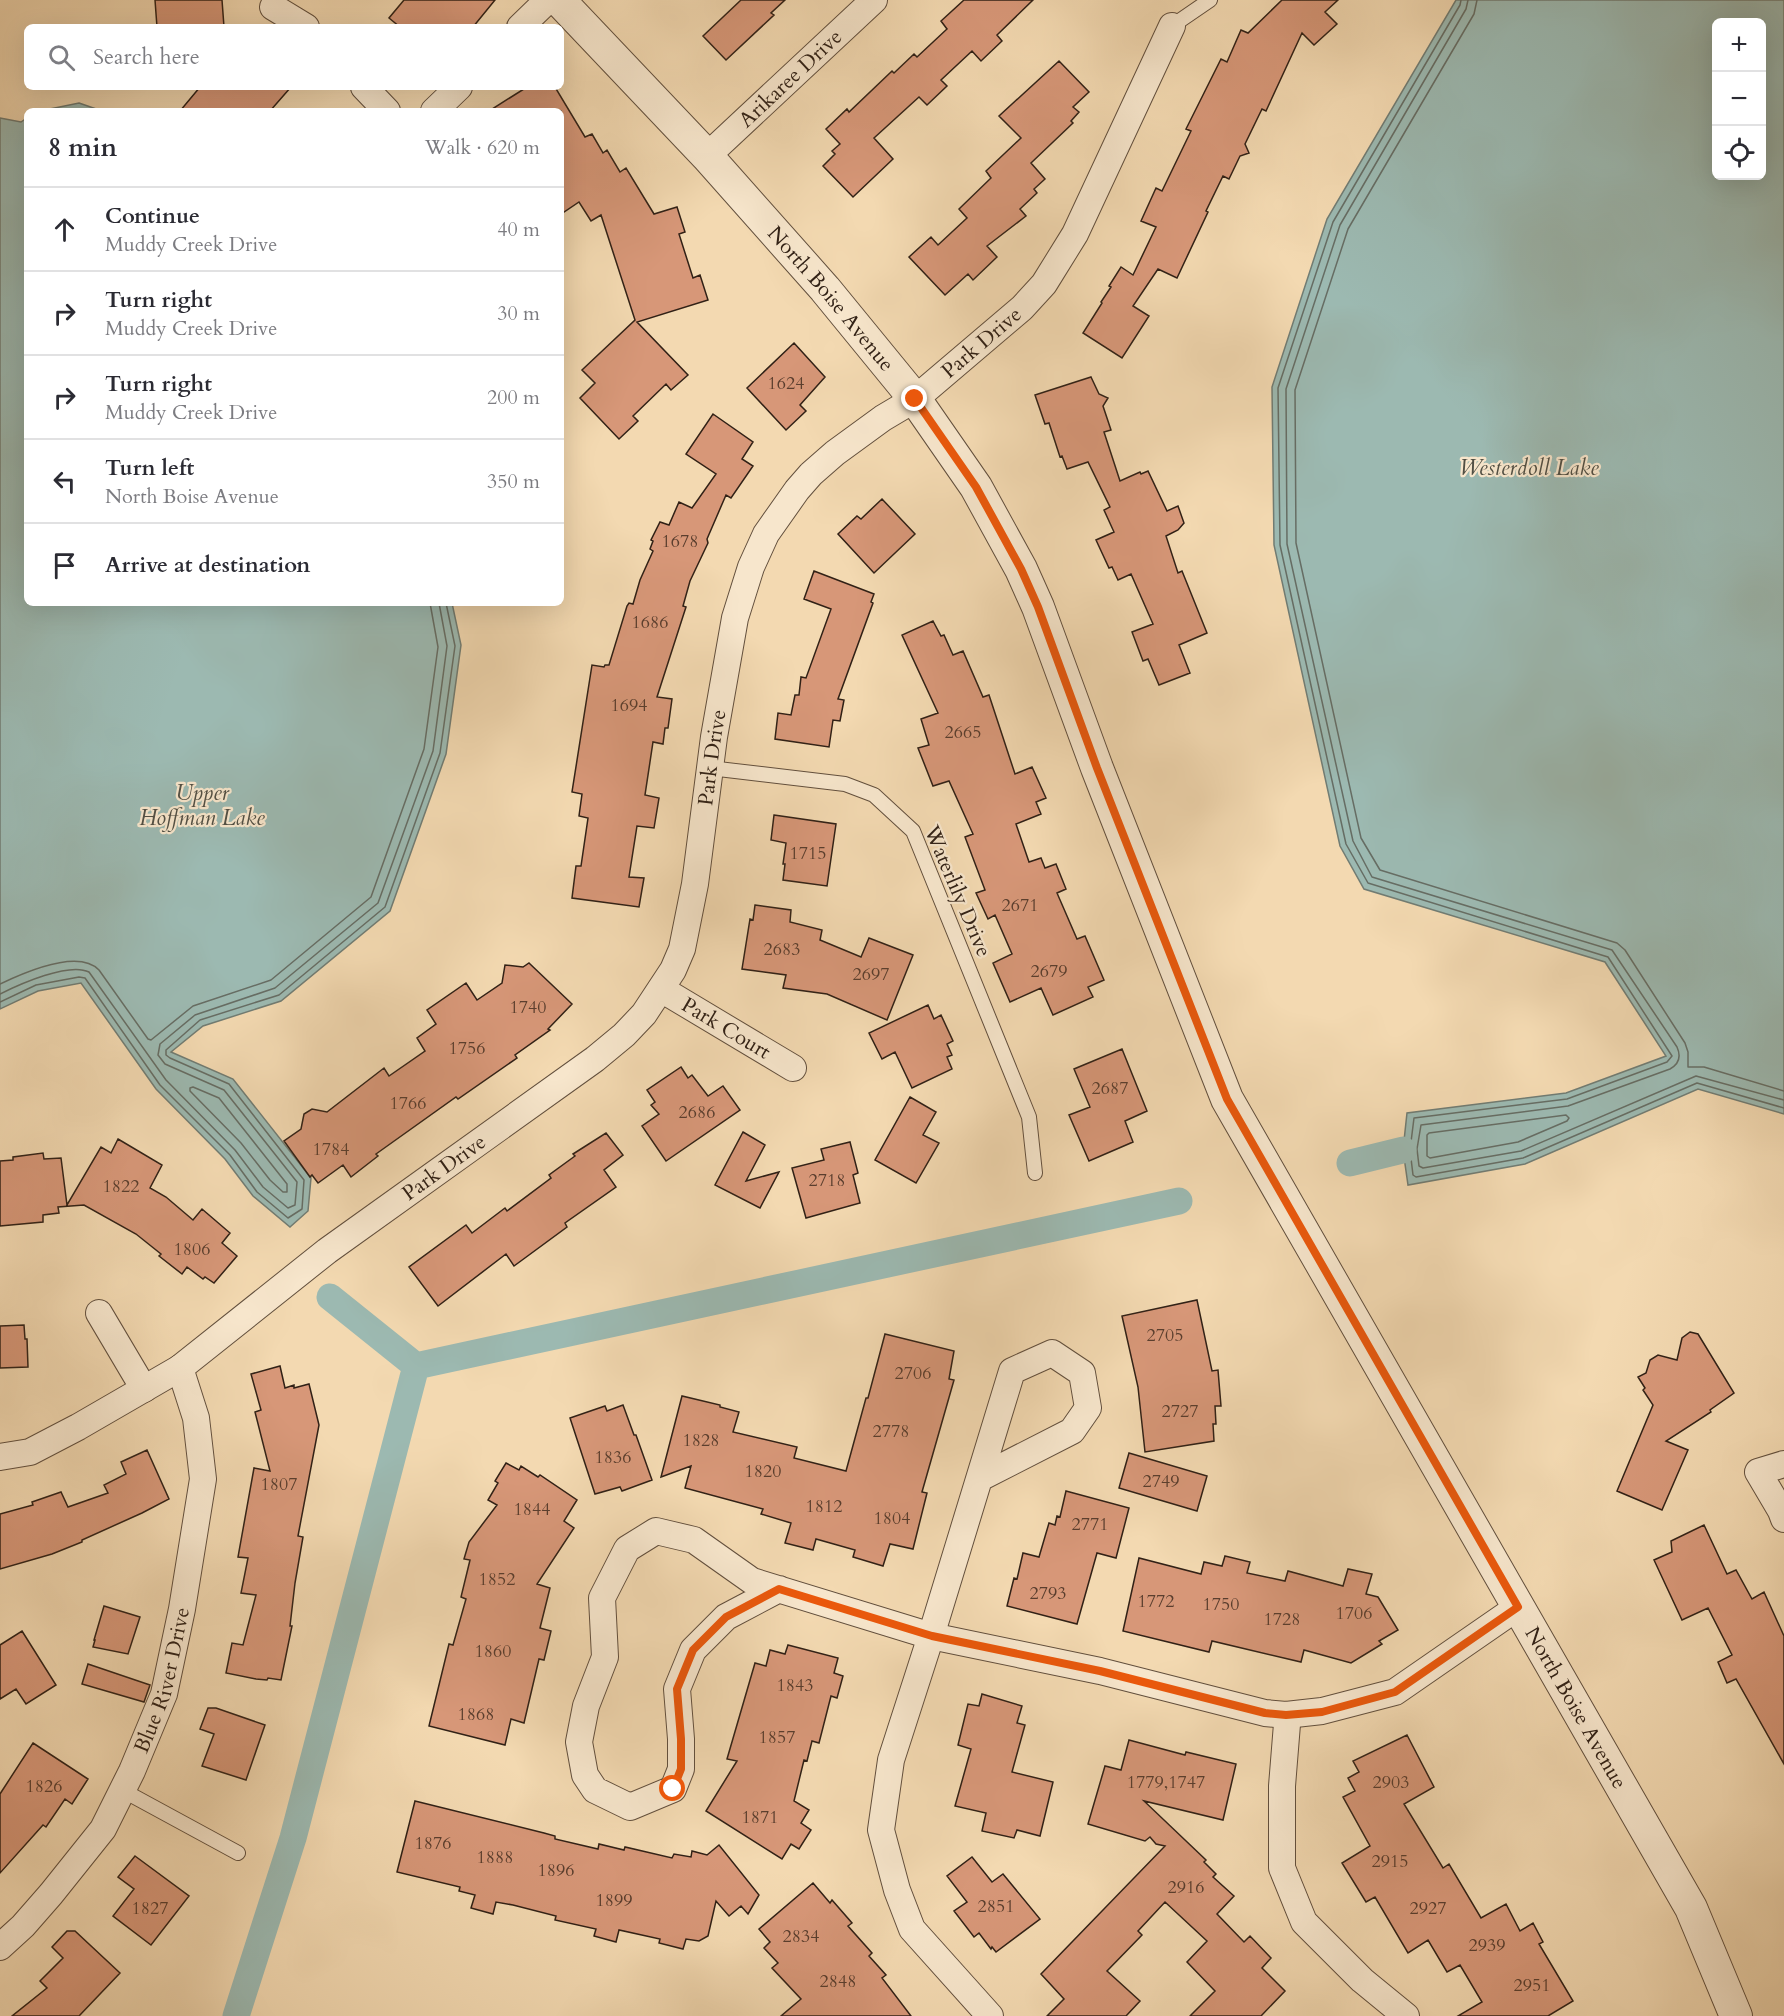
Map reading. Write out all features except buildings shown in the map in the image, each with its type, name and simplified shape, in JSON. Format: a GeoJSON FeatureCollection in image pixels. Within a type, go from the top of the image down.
{"type":"FeatureCollection","features":[{"type":"Feature","properties":{"kind":"street"},"geometry":{"type":"LineString","coordinates":[[523,24],[548,0]]}},
{"type":"Feature","properties":{"kind":"street","name":"North Boise Avenue"},"geometry":{"type":"LineString","coordinates":[[560,0],[708,156],[825,289],[915,399],[976,487],[1000,529],[1034,598],[1097,768],[1227,1099],[1691,1908],[1736,2016]]}},
{"type":"Feature","properties":{"kind":"street","name":"Arikaree Drive"},"geometry":{"type":"LineString","coordinates":[[708,156],[868,2]]}},
{"type":"Feature","properties":{"kind":"street"},"geometry":{"type":"LineString","coordinates":[[273,7],[301,24]]}},
{"type":"Feature","properties":{"kind":"street","name":"Park Drive"},"geometry":{"type":"LineString","coordinates":[[0,1457],[30,1452],[180,1368],[327,1251],[595,1059],[638,1021],[673,970],[682,949],[695,884],[710,768],[735,618],[751,567],[766,534],[811,474],[883,418],[915,399],[1022,308],[1044,284],[1075,234],[1172,26]]}},
{"type":"Feature","properties":{"kind":"street"},"geometry":{"type":"LineString","coordinates":[[367,90],[384,108]]}},
{"type":"Feature","properties":{"kind":"street"},"geometry":{"type":"LineString","coordinates":[[437,108],[456,90]]}},
{"type":"Feature","properties":{"kind":"street","name":"Park Court"},"geometry":{"type":"LineString","coordinates":[[661,989],[793,1068]]}},
{"type":"Feature","properties":{"kind":"street"},"geometry":{"type":"LineString","coordinates":[[99,1313],[144,1389]]}},
{"type":"Feature","properties":{"kind":"street"},"geometry":{"type":"LineString","coordinates":[[980,1478],[1072,1431],[1088,1408],[1082,1373],[1052,1353],[1012,1371],[932,1636],[891,1760],[881,1830],[897,1890],[912,1929],[990,2016]]}},
{"type":"Feature","properties":{"kind":"street","name":"Blue River Drive"},"geometry":{"type":"LineString","coordinates":[[0,1947],[51,1894],[103,1829],[132,1771],[164,1694],[182,1609],[203,1479],[196,1418],[180,1368]]}},
{"type":"Feature","properties":{"kind":"street"},"geometry":{"type":"LineString","coordinates":[[1784,1464],[1758,1472],[1784,1519]]}},
{"type":"Feature","properties":{"kind":"street"},"geometry":{"type":"LineString","coordinates":[[779,1589],[726,1617],[693,1650],[677,1689],[681,1769],[673,1789],[630,1807],[596,1790],[585,1775],[579,1742],[586,1706],[605,1657],[602,1598],[627,1549],[656,1531],[694,1540],[752,1581],[779,1589],[932,1636],[1100,1671],[1265,1713],[1286,1715],[1322,1712],[1395,1692],[1518,1607]]}},
{"type":"Feature","properties":{"kind":"street"},"geometry":{"type":"LineString","coordinates":[[1286,1715],[1282,1786],[1282,1868],[1304,1922],[1362,1980],[1406,2016]]}},
{"type":"Feature","properties":{"kind":"lane"},"geometry":{"type":"LineString","coordinates":[[1172,26],[1210,0]]}},
{"type":"Feature","properties":{"kind":"lane","name":"Waterlily Drive"},"geometry":{"type":"LineString","coordinates":[[710,768],[845,784],[874,795],[913,831],[1029,1117],[1035,1173]]}},
{"type":"Feature","properties":{"kind":"lane"},"geometry":{"type":"LineString","coordinates":[[122,1790],[238,1853]]}},
{"type":"Feature","properties":{"kind":"water","name":"Westerdoll Lake"},"geometry":{"type":"Polygon","coordinates":[[[1456,0],[1784,0],[1784,1114],[1698,1089],[1525,1164],[1408,1185],[1403,1150],[1407,1113],[1566,1093],[1666,1056],[1605,962],[1364,889],[1340,846],[1274,545],[1272,387],[1327,219],[1456,0]]]}},
{"type":"Feature","properties":{"kind":"water"},"geometry":{"type":"Polygon","coordinates":[[[79,103],[93,108],[55,108],[79,103]]]}},
{"type":"Feature","properties":{"kind":"water","name":"Upper Hoffman Lake"},"geometry":{"type":"Polygon","coordinates":[[[0,118],[21,122],[24,120],[24,606],[453,606],[461,645],[446,754],[390,911],[281,1001],[203,1026],[171,1052],[233,1079],[311,1178],[308,1211],[290,1227],[253,1196],[225,1159],[156,1089],[81,983],[38,991],[0,1009],[0,118]]]}},
{"type":"Feature","properties":{"kind":"waterway"},"geometry":{"type":"LineString","coordinates":[[1350,1163],[1403,1150]]}},
{"type":"Feature","properties":{"kind":"waterway"},"geometry":{"type":"LineString","coordinates":[[416,1366],[1179,1201]]}},
{"type":"Feature","properties":{"kind":"waterway"},"geometry":{"type":"LineString","coordinates":[[330,1297],[416,1366]]}},
{"type":"Feature","properties":{"kind":"waterway"},"geometry":{"type":"LineString","coordinates":[[236,2016],[293,1838],[416,1366]]}},
{"type":"Feature","properties":{"kind":"route"},"geometry":{"type":"LineString","coordinates":[[673,1789],[681,1769],[677,1689],[693,1650],[726,1617],[779,1589],[932,1636],[1100,1671],[1265,1713],[1286,1715],[1322,1712],[1395,1692],[1518,1607],[1227,1099],[1097,768],[1038,607],[1021,569],[976,487],[915,399]]}}]}
